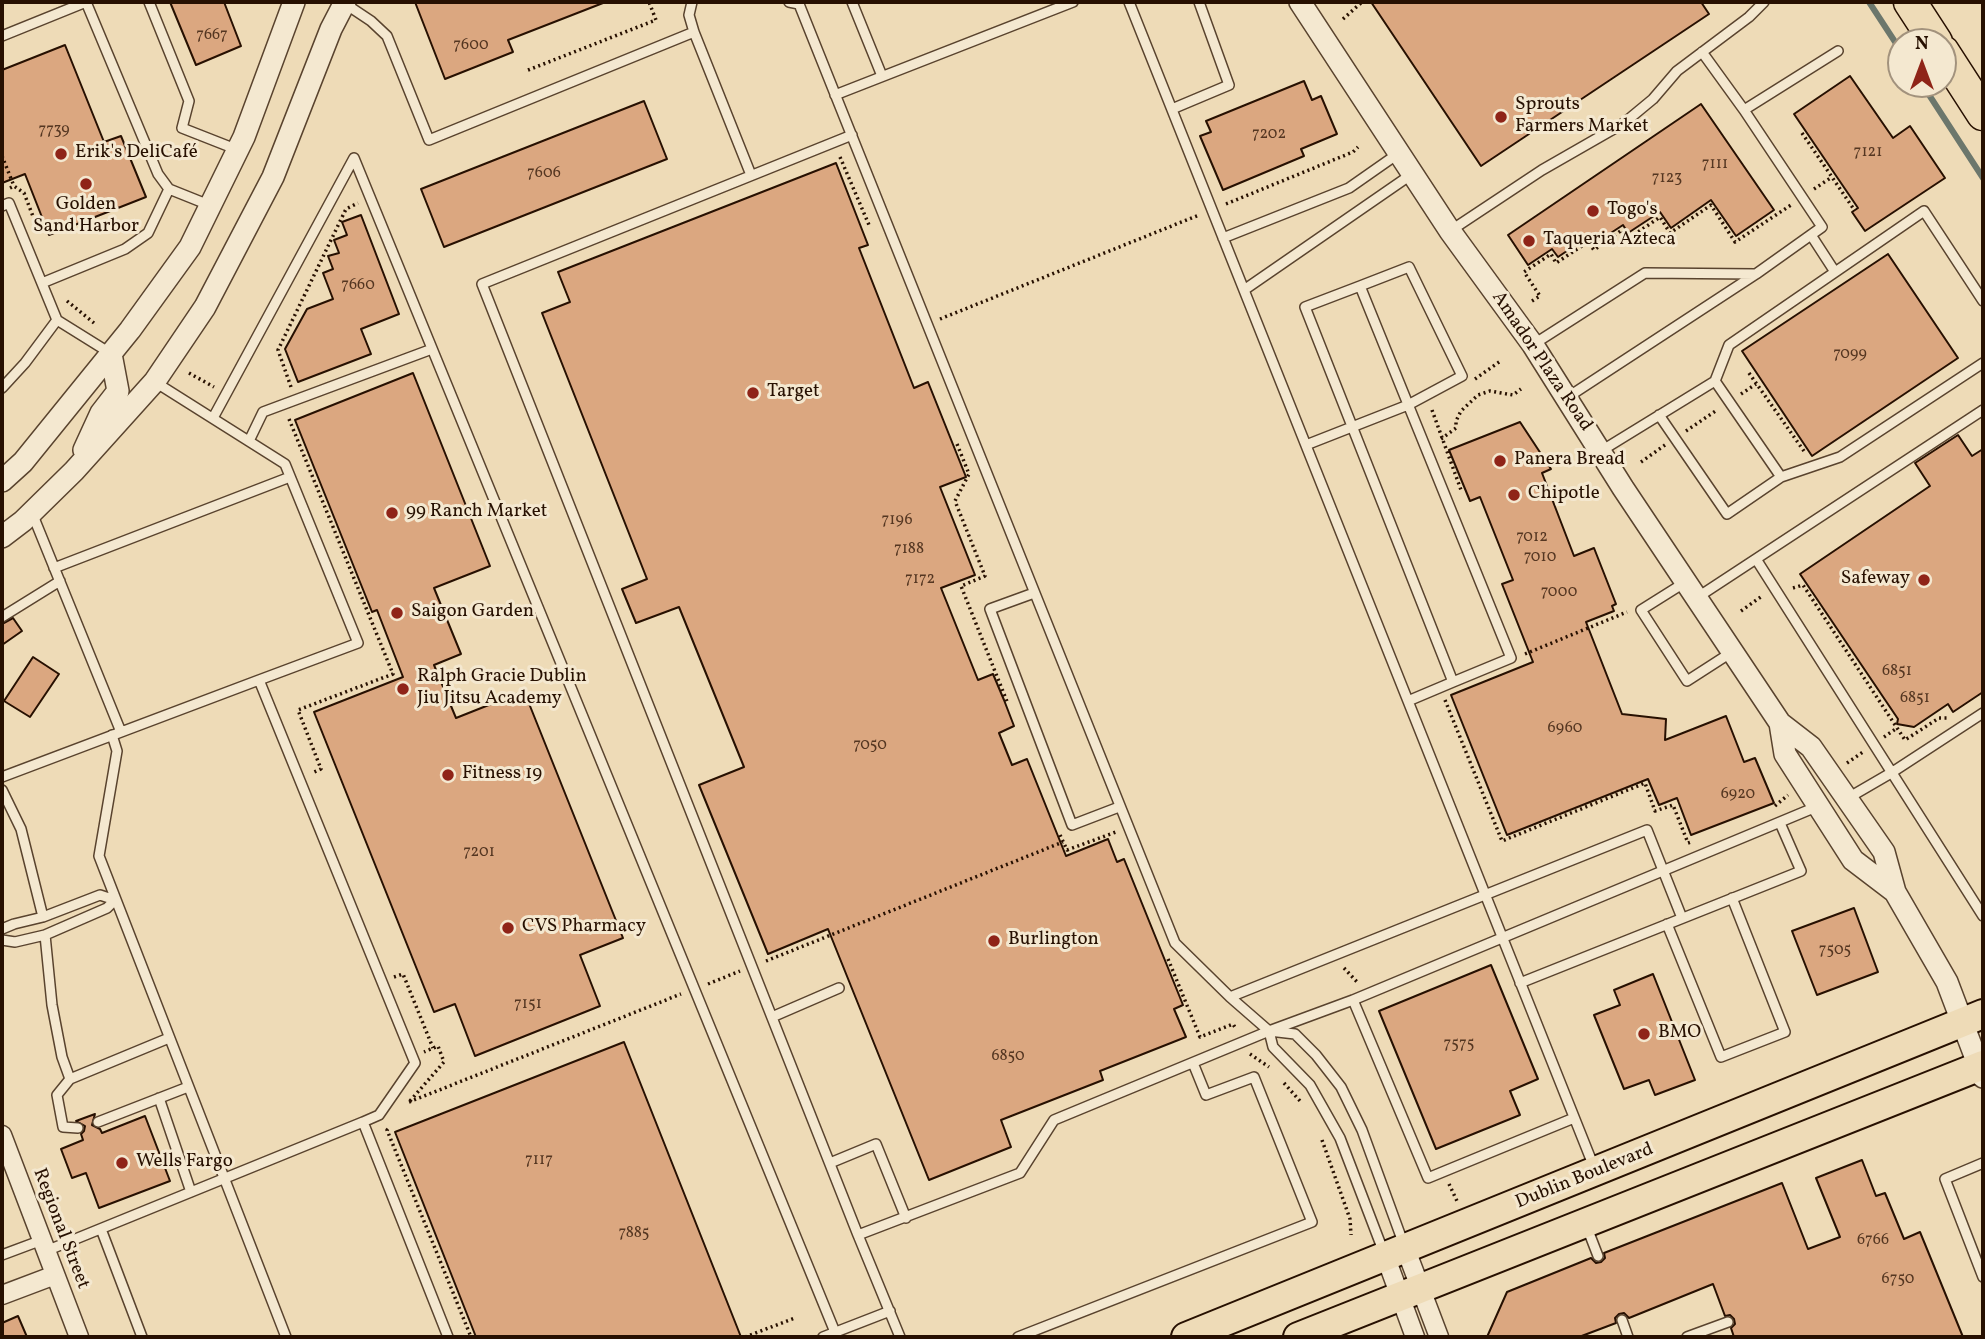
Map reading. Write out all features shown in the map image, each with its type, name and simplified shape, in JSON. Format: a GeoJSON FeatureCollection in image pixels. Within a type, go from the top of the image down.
{"type":"FeatureCollection","features":[{"type":"Feature","properties":{"kind":"highway"},"geometry":{"type":"LineString","coordinates":[[1910,2],[1927,28]]}},
{"type":"Feature","properties":{"kind":"highway"},"geometry":{"type":"LineString","coordinates":[[1957,74],[1983,114]]}},
{"type":"Feature","properties":{"kind":"main road","name":"Dublin Boulevard"},"geometry":{"type":"LineString","coordinates":[[1186,1337],[1973,1018]]}},
{"type":"Feature","properties":{"kind":"main road"},"geometry":{"type":"LineString","coordinates":[[1297,1337],[1982,1069]]}},
{"type":"Feature","properties":{"kind":"street"},"geometry":{"type":"LineString","coordinates":[[2,481],[23,462],[111,354],[190,247],[238,150],[294,2]]}},
{"type":"Feature","properties":{"kind":"street"},"geometry":{"type":"LineString","coordinates":[[2,537],[74,471],[155,381],[205,307],[273,177],[344,2]]}},
{"type":"Feature","properties":{"kind":"street","name":"Amador Plaza Road"},"geometry":{"type":"LineString","coordinates":[[1306,4],[1412,174],[1533,345],[1780,723],[1811,747],[1884,852],[1895,892],[1947,982],[1973,1018],[1982,1069]]}},
{"type":"Feature","properties":{"kind":"street"},"geometry":{"type":"LineString","coordinates":[[74,471],[101,413],[118,391],[111,354]]}},
{"type":"Feature","properties":{"kind":"street","name":"Amador Plaza Road"},"geometry":{"type":"LineString","coordinates":[[1780,723],[1785,754],[1853,860],[1895,892]]}},
{"type":"Feature","properties":{"kind":"street","name":"Regional Street"},"geometry":{"type":"LineString","coordinates":[[3,1143],[79,1337]]}},
{"type":"Feature","properties":{"kind":"street"},"geometry":{"type":"LineString","coordinates":[[1396,1254],[1410,1292],[1439,1337]]}},
{"type":"Feature","properties":{"kind":"street"},"geometry":{"type":"LineString","coordinates":[[2,1295],[55,1275]]}},
{"type":"Feature","properties":{"kind":"street"},"geometry":{"type":"LineString","coordinates":[[1410,1292],[1415,1337]]}},
{"type":"Feature","properties":{"kind":"lane"},"geometry":{"type":"LineString","coordinates":[[2,36],[86,2],[158,174],[169,188],[211,205]]}},
{"type":"Feature","properties":{"kind":"lane"},"geometry":{"type":"LineString","coordinates":[[149,2],[189,101],[183,128],[238,150]]}},
{"type":"Feature","properties":{"kind":"lane"},"geometry":{"type":"LineString","coordinates":[[344,2],[387,36],[429,140],[694,32]]}},
{"type":"Feature","properties":{"kind":"lane"},"geometry":{"type":"LineString","coordinates":[[692,2],[689,15],[694,32],[751,175]]}},
{"type":"Feature","properties":{"kind":"lane"},"geometry":{"type":"LineString","coordinates":[[789,2],[799,4],[1175,943],[1269,1031],[1295,1034],[1316,1055],[1340,1087],[1362,1130],[1396,1254]]}},
{"type":"Feature","properties":{"kind":"lane"},"geometry":{"type":"LineString","coordinates":[[852,2],[882,76]]}},
{"type":"Feature","properties":{"kind":"lane"},"geometry":{"type":"LineString","coordinates":[[835,94],[1073,2]]}},
{"type":"Feature","properties":{"kind":"lane"},"geometry":{"type":"LineString","coordinates":[[1129,2],[1596,1172]]}},
{"type":"Feature","properties":{"kind":"lane"},"geometry":{"type":"LineString","coordinates":[[1172,109],[1229,85],[1199,2]]}},
{"type":"Feature","properties":{"kind":"lane"},"geometry":{"type":"LineString","coordinates":[[1450,231],[1542,170],[1624,123],[1653,99],[1678,71],[1749,18],[1764,2]]}},
{"type":"Feature","properties":{"kind":"lane"},"geometry":{"type":"LineString","coordinates":[[1744,110],[1838,51]]}},
{"type":"Feature","properties":{"kind":"lane"},"geometry":{"type":"LineString","coordinates":[[1566,398],[1756,274],[1822,226],[1702,52]]}},
{"type":"Feature","properties":{"kind":"lane"},"geometry":{"type":"LineString","coordinates":[[852,135],[482,284],[900,1337]]}},
{"type":"Feature","properties":{"kind":"lane"},"geometry":{"type":"LineString","coordinates":[[1223,238],[1349,188],[1399,153]]}},
{"type":"Feature","properties":{"kind":"lane"},"geometry":{"type":"LineString","coordinates":[[213,418],[354,158],[836,1335]]}},
{"type":"Feature","properties":{"kind":"lane"},"geometry":{"type":"LineString","coordinates":[[1244,290],[1412,174]]}},
{"type":"Feature","properties":{"kind":"lane"},"geometry":{"type":"LineString","coordinates":[[42,283],[125,249],[148,233],[169,188]]}},
{"type":"Feature","properties":{"kind":"lane"},"geometry":{"type":"LineString","coordinates":[[5,205],[57,320],[111,354]]}},
{"type":"Feature","properties":{"kind":"lane"},"geometry":{"type":"LineString","coordinates":[[1600,451],[1715,381],[1729,345],[1924,211],[1983,301]]}},
{"type":"Feature","properties":{"kind":"lane"},"geometry":{"type":"LineString","coordinates":[[1811,235],[1835,272]]}},
{"type":"Feature","properties":{"kind":"lane"},"geometry":{"type":"LineString","coordinates":[[1306,445],[1352,426],[1408,405],[1462,376],[1409,267],[1304,307],[1352,426],[1453,682]]}},
{"type":"Feature","properties":{"kind":"lane"},"geometry":{"type":"LineString","coordinates":[[1533,345],[1645,273],[1756,274]]}},
{"type":"Feature","properties":{"kind":"lane"},"geometry":{"type":"LineString","coordinates":[[1360,286],[1511,658],[1408,701]]}},
{"type":"Feature","properties":{"kind":"lane"},"geometry":{"type":"LineString","coordinates":[[2,388],[57,320]]}},
{"type":"Feature","properties":{"kind":"lane"},"geometry":{"type":"LineString","coordinates":[[249,441],[263,412],[432,349]]}},
{"type":"Feature","properties":{"kind":"lane"},"geometry":{"type":"LineString","coordinates":[[1659,415],[1727,514],[1781,477],[1840,457],[1983,363]]}},
{"type":"Feature","properties":{"kind":"lane"},"geometry":{"type":"LineString","coordinates":[[2,777],[358,643],[285,464],[155,381]]}},
{"type":"Feature","properties":{"kind":"lane"},"geometry":{"type":"LineString","coordinates":[[1715,381],[1781,477]]}},
{"type":"Feature","properties":{"kind":"lane"},"geometry":{"type":"LineString","coordinates":[[1732,652],[1687,681],[1642,610],[1756,559],[1983,410]]}},
{"type":"Feature","properties":{"kind":"lane"},"geometry":{"type":"LineString","coordinates":[[54,568],[290,477]]}},
{"type":"Feature","properties":{"kind":"lane"},"geometry":{"type":"LineString","coordinates":[[32,512],[116,734],[117,751],[99,856],[286,1337]]}},
{"type":"Feature","properties":{"kind":"lane"},"geometry":{"type":"LineString","coordinates":[[1756,559],[1983,916]]}},
{"type":"Feature","properties":{"kind":"lane"},"geometry":{"type":"LineString","coordinates":[[2,617],[60,581]]}},
{"type":"Feature","properties":{"kind":"lane"},"geometry":{"type":"LineString","coordinates":[[1034,593],[990,609],[1072,825],[1119,807]]}},
{"type":"Feature","properties":{"kind":"lane"},"geometry":{"type":"LineString","coordinates":[[2,1255],[101,1229],[379,1115],[415,1063],[259,680]]}},
{"type":"Feature","properties":{"kind":"lane"},"geometry":{"type":"LineString","coordinates":[[1848,798],[1983,713]]}},
{"type":"Feature","properties":{"kind":"lane"},"geometry":{"type":"LineString","coordinates":[[2,790],[21,829],[43,917]]}},
{"type":"Feature","properties":{"kind":"lane"},"geometry":{"type":"LineString","coordinates":[[858,1236],[1020,1173],[1054,1120],[1269,1031],[1353,1000],[1818,806]]}},
{"type":"Feature","properties":{"kind":"lane"},"geometry":{"type":"LineString","coordinates":[[1520,983],[1801,871],[1780,823]]}},
{"type":"Feature","properties":{"kind":"lane"},"geometry":{"type":"LineString","coordinates":[[1230,997],[1647,830],[1682,918]]}},
{"type":"Feature","properties":{"kind":"lane"},"geometry":{"type":"LineString","coordinates":[[2,929],[43,917],[100,895],[115,900]]}},
{"type":"Feature","properties":{"kind":"lane"},"geometry":{"type":"LineString","coordinates":[[1667,924],[1721,1057],[1785,1032],[1732,898]]}},
{"type":"Feature","properties":{"kind":"lane"},"geometry":{"type":"LineString","coordinates":[[2,940],[15,942],[45,934],[107,908],[115,900]]}},
{"type":"Feature","properties":{"kind":"lane"},"geometry":{"type":"LineString","coordinates":[[45,934],[53,1013],[62,1057],[70,1079]]}},
{"type":"Feature","properties":{"kind":"lane"},"geometry":{"type":"LineString","coordinates":[[772,1017],[839,988]]}},
{"type":"Feature","properties":{"kind":"lane"},"geometry":{"type":"LineString","coordinates":[[1353,1000],[1427,1178],[1574,1118]]}},
{"type":"Feature","properties":{"kind":"lane"},"geometry":{"type":"LineString","coordinates":[[1269,1031],[1273,1047],[1310,1085],[1340,1138],[1396,1254]]}},
{"type":"Feature","properties":{"kind":"lane"},"geometry":{"type":"LineString","coordinates":[[78,1128],[63,1127],[57,1095],[70,1079],[169,1038]]}},
{"type":"Feature","properties":{"kind":"lane"},"geometry":{"type":"LineString","coordinates":[[1018,1337],[1312,1222],[1254,1077],[1206,1095],[1193,1063]]}},
{"type":"Feature","properties":{"kind":"lane"},"geometry":{"type":"LineString","coordinates":[[98,1122],[188,1087]]}},
{"type":"Feature","properties":{"kind":"lane"},"geometry":{"type":"LineString","coordinates":[[159,1098],[191,1192]]}},
{"type":"Feature","properties":{"kind":"lane"},"geometry":{"type":"LineString","coordinates":[[363,1122],[448,1337]]}},
{"type":"Feature","properties":{"kind":"lane"},"geometry":{"type":"LineString","coordinates":[[830,1163],[876,1144],[906,1217]]}},
{"type":"Feature","properties":{"kind":"lane"},"geometry":{"type":"LineString","coordinates":[[1983,1164],[1945,1179],[1983,1277]]}},
{"type":"Feature","properties":{"kind":"lane"},"geometry":{"type":"LineString","coordinates":[[1586,1222],[1598,1256]]}},
{"type":"Feature","properties":{"kind":"lane"},"geometry":{"type":"LineString","coordinates":[[101,1229],[142,1337]]}},
{"type":"Feature","properties":{"kind":"lane"},"geometry":{"type":"LineString","coordinates":[[823,1337],[836,1335],[890,1311]]}},
{"type":"Feature","properties":{"kind":"lane"},"geometry":{"type":"LineString","coordinates":[[1622,1320],[1629,1337]]}},
{"type":"Feature","properties":{"kind":"lane"},"geometry":{"type":"LineString","coordinates":[[1687,1337],[1728,1322]]}},
{"type":"Feature","properties":{"kind":"path"},"geometry":{"type":"LineString","coordinates":[[528,70],[656,20],[649,2]]}},
{"type":"Feature","properties":{"kind":"path"},"geometry":{"type":"LineString","coordinates":[[1343,19],[1362,2]]}},
{"type":"Feature","properties":{"kind":"path"},"geometry":{"type":"LineString","coordinates":[[1802,133],[1853,208]]}},
{"type":"Feature","properties":{"kind":"path"},"geometry":{"type":"LineString","coordinates":[[927,324],[1212,210],[1353,152],[1359,147]]}},
{"type":"Feature","properties":{"kind":"path"},"geometry":{"type":"LineString","coordinates":[[2,156],[15,186],[24,193],[38,229]]}},
{"type":"Feature","properties":{"kind":"path"},"geometry":{"type":"LineString","coordinates":[[1532,301],[1540,296],[1524,272],[1550,254],[1556,263],[1588,242],[1594,250],[1622,230],[1628,239],[1660,217],[1671,233],[1711,205],[1735,242],[1832,177]]}},
{"type":"Feature","properties":{"kind":"path"},"geometry":{"type":"LineString","coordinates":[[2,191],[15,186]]}},
{"type":"Feature","properties":{"kind":"path"},"geometry":{"type":"LineString","coordinates":[[5,205],[15,186]]}},
{"type":"Feature","properties":{"kind":"path"},"geometry":{"type":"LineString","coordinates":[[57,277],[68,303],[103,330]]}},
{"type":"Feature","properties":{"kind":"path"},"geometry":{"type":"LineString","coordinates":[[1472,382],[1502,360]]}},
{"type":"Feature","properties":{"kind":"path"},"geometry":{"type":"LineString","coordinates":[[1749,373],[1807,455]]}},
{"type":"Feature","properties":{"kind":"path"},"geometry":{"type":"LineString","coordinates":[[1641,462],[1756,384]]}},
{"type":"Feature","properties":{"kind":"path"},"geometry":{"type":"LineString","coordinates":[[1441,439],[1456,428],[1461,411],[1478,396],[1490,391],[1513,395],[1521,389]]}},
{"type":"Feature","properties":{"kind":"path"},"geometry":{"type":"LineString","coordinates":[[1441,404],[1431,411],[1466,502]]}},
{"type":"Feature","properties":{"kind":"path"},"geometry":{"type":"LineString","coordinates":[[1803,586],[1905,740],[1939,719],[1955,717]]}},
{"type":"Feature","properties":{"kind":"path"},"geometry":{"type":"LineString","coordinates":[[1527,660],[1525,654],[1625,612],[1642,610]]}},
{"type":"Feature","properties":{"kind":"path"},"geometry":{"type":"LineString","coordinates":[[1442,694],[1502,841],[1645,783],[1655,811],[1673,805],[1688,843],[1699,838]]}},
{"type":"Feature","properties":{"kind":"path"},"geometry":{"type":"LineString","coordinates":[[1771,809],[1791,793]]}},
{"type":"Feature","properties":{"kind":"path"},"geometry":{"type":"LineString","coordinates":[[409,1102],[444,1062],[438,1046],[412,1057]]}},
{"type":"Feature","properties":{"kind":"path"},"geometry":{"type":"LineString","coordinates":[[394,1121],[387,1130],[471,1337]]}},
{"type":"Feature","properties":{"kind":"path"},"geometry":{"type":"LineString","coordinates":[[745,1337],[794,1318]]}},
{"type":"Feature","properties":{"kind":"building"},"geometry":{"type":"Polygon","coordinates":[[[170,2],[224,2],[241,46],[196,65],[170,2]]]}},
{"type":"Feature","properties":{"kind":"building"},"geometry":{"type":"Polygon","coordinates":[[[415,2],[603,3],[508,40],[513,52],[445,79],[415,2]]]}},
{"type":"Feature","properties":{"kind":"building","name":"Sprouts Farmers Market"},"geometry":{"type":"Polygon","coordinates":[[[1371,2],[1701,2],[1709,14],[1481,166],[1371,2]]]}},
{"type":"Feature","properties":{"kind":"building"},"geometry":{"type":"Polygon","coordinates":[[[65,45],[104,142],[121,136],[146,197],[49,235],[25,174],[2,183],[2,70],[65,45]]]}},
{"type":"Feature","properties":{"kind":"building"},"geometry":{"type":"Polygon","coordinates":[[[1850,76],[1893,138],[1910,126],[1945,178],[1865,231],[1852,212],[1858,208],[1794,114],[1850,76]]]}},
{"type":"Feature","properties":{"kind":"building"},"geometry":{"type":"Polygon","coordinates":[[[1304,81],[1312,100],[1321,96],[1337,134],[1301,149],[1304,156],[1223,190],[1200,136],[1211,132],[1206,121],[1304,81]]]}},
{"type":"Feature","properties":{"kind":"building"},"geometry":{"type":"Polygon","coordinates":[[[644,101],[667,159],[444,247],[421,189],[644,101]]]}},
{"type":"Feature","properties":{"kind":"building"},"geometry":{"type":"Polygon","coordinates":[[[1701,104],[1774,210],[1736,236],[1711,200],[1671,228],[1660,212],[1628,233],[1623,225],[1594,244],[1589,236],[1558,257],[1552,249],[1528,265],[1508,235],[1701,104]]]}},
{"type":"Feature","properties":{"kind":"building"},"geometry":{"type":"Polygon","coordinates":[[[836,163],[868,245],[859,248],[914,388],[928,382],[966,477],[940,487],[975,575],[941,588],[978,680],[993,674],[1004,700],[1014,726],[999,733],[1012,765],[1027,759],[1066,856],[1108,839],[1117,862],[1124,859],[1183,1005],[1174,1009],[1186,1037],[1100,1071],[1103,1080],[1001,1120],[1011,1147],[929,1180],[828,929],[768,954],[699,785],[744,767],[679,607],[636,623],[622,589],[647,579],[542,313],[570,302],[558,272],[836,163]]]}},
{"type":"Feature","properties":{"kind":"building"},"geometry":{"type":"Polygon","coordinates":[[[361,215],[399,314],[361,329],[371,354],[298,382],[285,349],[307,309],[333,299],[323,273],[333,269],[328,256],[339,253],[334,240],[347,235],[342,222],[361,215]]]}},
{"type":"Feature","properties":{"kind":"building"},"geometry":{"type":"Polygon","coordinates":[[[1888,254],[1958,358],[1812,456],[1742,351],[1888,254]]]}},
{"type":"Feature","properties":{"kind":"building"},"geometry":{"type":"Polygon","coordinates":[[[413,373],[490,566],[434,588],[461,654],[434,665],[456,718],[524,691],[623,938],[580,955],[600,1006],[475,1056],[455,1004],[434,1012],[314,712],[403,677],[377,610],[372,612],[295,420],[413,373]]]}},
{"type":"Feature","properties":{"kind":"building"},"geometry":{"type":"Polygon","coordinates":[[[1520,422],[1551,469],[1542,473],[1574,556],[1594,548],[1616,604],[1612,606],[1614,611],[1586,622],[1622,714],[1666,719],[1665,740],[1726,716],[1744,762],[1755,758],[1774,803],[1691,835],[1677,798],[1659,805],[1648,779],[1507,835],[1451,695],[1533,662],[1502,584],[1513,580],[1480,497],[1470,501],[1449,450],[1520,422]]]}},
{"type":"Feature","properties":{"kind":"building","name":"Safeway"},"geometry":{"type":"Polygon","coordinates":[[[1958,435],[1972,456],[1983,449],[1983,692],[1953,712],[1948,704],[1914,727],[1897,724],[1898,719],[1800,574],[1930,486],[1915,463],[1958,435]]]}},
{"type":"Feature","properties":{"kind":"building"},"geometry":{"type":"Polygon","coordinates":[[[13,618],[22,631],[2,645],[2,624],[13,618]]]}},
{"type":"Feature","properties":{"kind":"building"},"geometry":{"type":"Polygon","coordinates":[[[33,657],[59,674],[30,717],[4,701],[33,657]]]}},
{"type":"Feature","properties":{"kind":"building"},"geometry":{"type":"Polygon","coordinates":[[[1854,908],[1878,972],[1817,995],[1792,931],[1854,908]]]}},
{"type":"Feature","properties":{"kind":"building"},"geometry":{"type":"Polygon","coordinates":[[[1491,965],[1538,1079],[1510,1091],[1520,1115],[1436,1149],[1379,1011],[1491,965]]]}},
{"type":"Feature","properties":{"kind":"building"},"geometry":{"type":"Polygon","coordinates":[[[1653,974],[1695,1080],[1655,1095],[1649,1080],[1624,1089],[1594,1015],[1620,1005],[1614,990],[1653,974]]]}},
{"type":"Feature","properties":{"kind":"building"},"geometry":{"type":"Polygon","coordinates":[[[624,1042],[741,1337],[476,1337],[395,1132],[624,1042]]]}},
{"type":"Feature","properties":{"kind":"building"},"geometry":{"type":"Polygon","coordinates":[[[95,1114],[92,1125],[102,1133],[145,1116],[170,1181],[99,1208],[86,1173],[72,1178],[61,1149],[83,1140],[81,1134],[85,1126],[76,1121],[95,1114]]]}},
{"type":"Feature","properties":{"kind":"building"},"geometry":{"type":"Polygon","coordinates":[[[1862,1160],[1876,1196],[1885,1193],[1904,1239],[1920,1232],[1963,1337],[1734,1337],[1731,1328],[1735,1324],[1734,1319],[1730,1315],[1725,1316],[1713,1284],[1629,1318],[1624,1313],[1619,1314],[1615,1318],[1616,1323],[1579,1337],[1487,1337],[1507,1292],[1591,1258],[1596,1263],[1601,1262],[1605,1258],[1604,1253],[1782,1183],[1808,1249],[1840,1237],[1816,1178],[1862,1160]]]}},
{"type":"Feature","properties":{"kind":"building"},"geometry":{"type":"Polygon","coordinates":[[[18,1316],[27,1337],[2,1337],[2,1323],[18,1316]]]}},
{"type":"Feature","properties":{"kind":"waterway"},"geometry":{"type":"LineString","coordinates":[[1869,2],[1887,30]]}},
{"type":"Feature","properties":{"kind":"waterway"},"geometry":{"type":"LineString","coordinates":[[1931,98],[1983,178]]}},
{"type":"Feature","properties":{"kind":"place","name":"Sprouts Farmers Market"},"geometry":{"type":"Point","coordinates":[1501,117]}},
{"type":"Feature","properties":{"kind":"place","name":"Erik's DeliCafé"},"geometry":{"type":"Point","coordinates":[61,154]}},
{"type":"Feature","properties":{"kind":"place","name":"Golden Sand Harbor"},"geometry":{"type":"Point","coordinates":[86,184]}},
{"type":"Feature","properties":{"kind":"place","name":"Togo's"},"geometry":{"type":"Point","coordinates":[1593,211]}},
{"type":"Feature","properties":{"kind":"place","name":"Taqueria Azteca"},"geometry":{"type":"Point","coordinates":[1529,241]}},
{"type":"Feature","properties":{"kind":"place","name":"Target"},"geometry":{"type":"Point","coordinates":[753,393]}},
{"type":"Feature","properties":{"kind":"place","name":"Panera Bread"},"geometry":{"type":"Point","coordinates":[1500,461]}},
{"type":"Feature","properties":{"kind":"place","name":"Chipotle"},"geometry":{"type":"Point","coordinates":[1514,495]}},
{"type":"Feature","properties":{"kind":"place","name":"99 Ranch Market"},"geometry":{"type":"Point","coordinates":[392,513]}},
{"type":"Feature","properties":{"kind":"place","name":"Safeway"},"geometry":{"type":"Point","coordinates":[1924,580]}},
{"type":"Feature","properties":{"kind":"place","name":"Saigon Garden"},"geometry":{"type":"Point","coordinates":[397,613]}},
{"type":"Feature","properties":{"kind":"place","name":"Ralph Gracie Dublin Jiu Jitsu Academy"},"geometry":{"type":"Point","coordinates":[403,689]}},
{"type":"Feature","properties":{"kind":"place","name":"Fitness 19"},"geometry":{"type":"Point","coordinates":[448,775]}},
{"type":"Feature","properties":{"kind":"place","name":"CVS Pharmacy"},"geometry":{"type":"Point","coordinates":[508,928]}},
{"type":"Feature","properties":{"kind":"place","name":"Burlington"},"geometry":{"type":"Point","coordinates":[994,941]}},
{"type":"Feature","properties":{"kind":"place","name":"BMO"},"geometry":{"type":"Point","coordinates":[1644,1034]}},
{"type":"Feature","properties":{"kind":"place","name":"Wells Fargo"},"geometry":{"type":"Point","coordinates":[122,1163]}}]}
